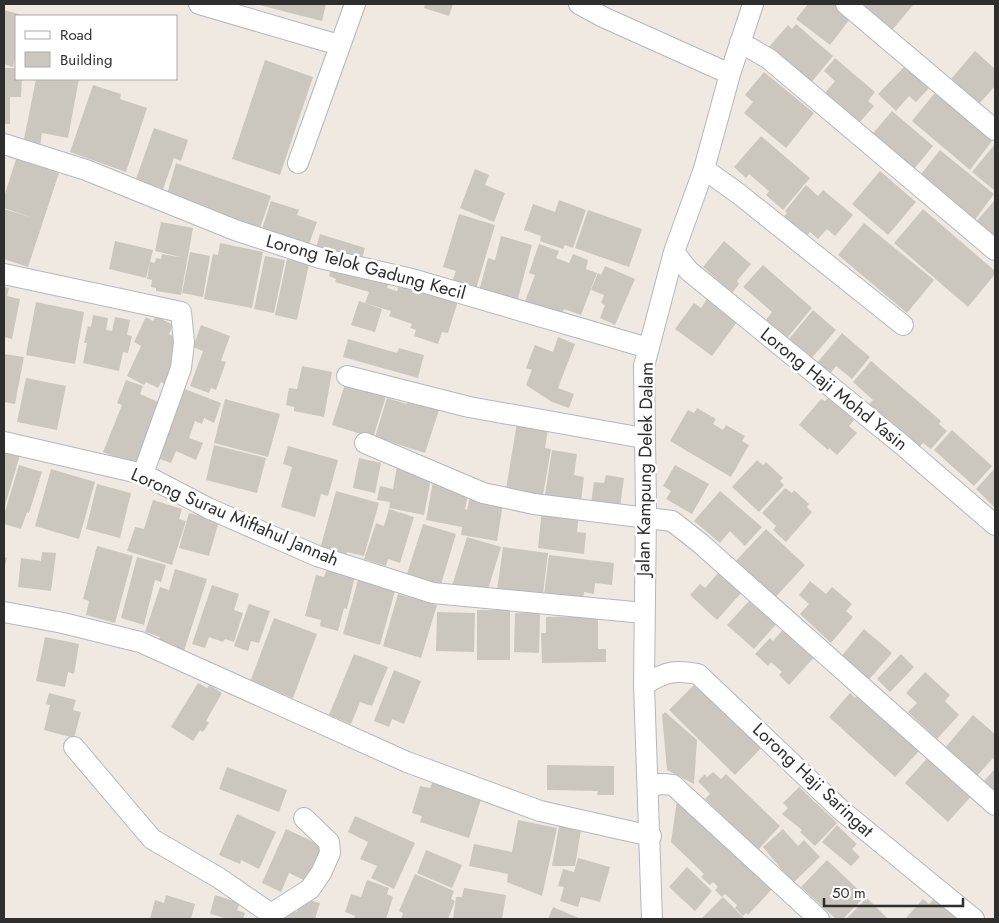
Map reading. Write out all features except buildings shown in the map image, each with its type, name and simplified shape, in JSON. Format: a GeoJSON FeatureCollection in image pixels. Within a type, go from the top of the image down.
{"type":"FeatureCollection","features":[{"type":"Feature","properties":{"kind":"street"},"geometry":{"type":"LineString","coordinates":[[199,4],[339,45]]}},
{"type":"Feature","properties":{"kind":"street"},"geometry":{"type":"LineString","coordinates":[[298,163],[355,4]]}},
{"type":"Feature","properties":{"kind":"street"},"geometry":{"type":"LineString","coordinates":[[579,4],[603,17],[730,74]]}},
{"type":"Feature","properties":{"kind":"street","name":"Jalan Kampung Delek Dalam"},"geometry":{"type":"LineString","coordinates":[[652,919],[651,836],[644,685],[646,519],[644,366],[674,252],[704,169],[730,74],[752,4]]}},
{"type":"Feature","properties":{"kind":"street"},"geometry":{"type":"LineString","coordinates":[[846,4],[995,130]]}},
{"type":"Feature","properties":{"kind":"street"},"geometry":{"type":"LineString","coordinates":[[740,42],[769,59],[995,250]]}},
{"type":"Feature","properties":{"kind":"street","name":"Lorong Telok Gadung Kecil"},"geometry":{"type":"LineString","coordinates":[[5,149],[86,170],[235,230],[320,258],[412,279],[648,348]]}},
{"type":"Feature","properties":{"kind":"street"},"geometry":{"type":"LineString","coordinates":[[704,169],[747,200],[903,324]]}},
{"type":"Feature","properties":{"kind":"street","name":"Lorong Haji Mohd Yasin"},"geometry":{"type":"LineString","coordinates":[[674,252],[689,270],[900,443],[995,525]]}},
{"type":"Feature","properties":{"kind":"street"},"geometry":{"type":"LineString","coordinates":[[4,274],[181,312],[184,342],[181,368],[143,474]]}},
{"type":"Feature","properties":{"kind":"street"},"geometry":{"type":"LineString","coordinates":[[347,376],[469,406],[644,438]]}},
{"type":"Feature","properties":{"kind":"street","name":"Lorong Surau Miftahul Jannah"},"geometry":{"type":"LineString","coordinates":[[4,442],[143,474],[208,508],[317,556],[433,593],[644,613]]}},
{"type":"Feature","properties":{"kind":"street"},"geometry":{"type":"LineString","coordinates":[[365,443],[483,493],[534,504],[646,519],[672,520],[995,805]]}},
{"type":"Feature","properties":{"kind":"street"},"geometry":{"type":"LineString","coordinates":[[4,612],[63,623],[140,642],[407,762],[540,811],[651,836]]}},
{"type":"Feature","properties":{"kind":"street","name":"Lorong Haji Saringat"},"geometry":{"type":"LineString","coordinates":[[644,685],[658,676],[675,670],[698,674],[841,810],[974,919]]}},
{"type":"Feature","properties":{"kind":"street"},"geometry":{"type":"LineString","coordinates":[[74,746],[152,839],[219,878],[270,917],[310,889],[322,873],[330,853],[329,842],[304,818]]}},
{"type":"Feature","properties":{"kind":"street"},"geometry":{"type":"LineString","coordinates":[[648,786],[673,785],[819,919]]}}]}
